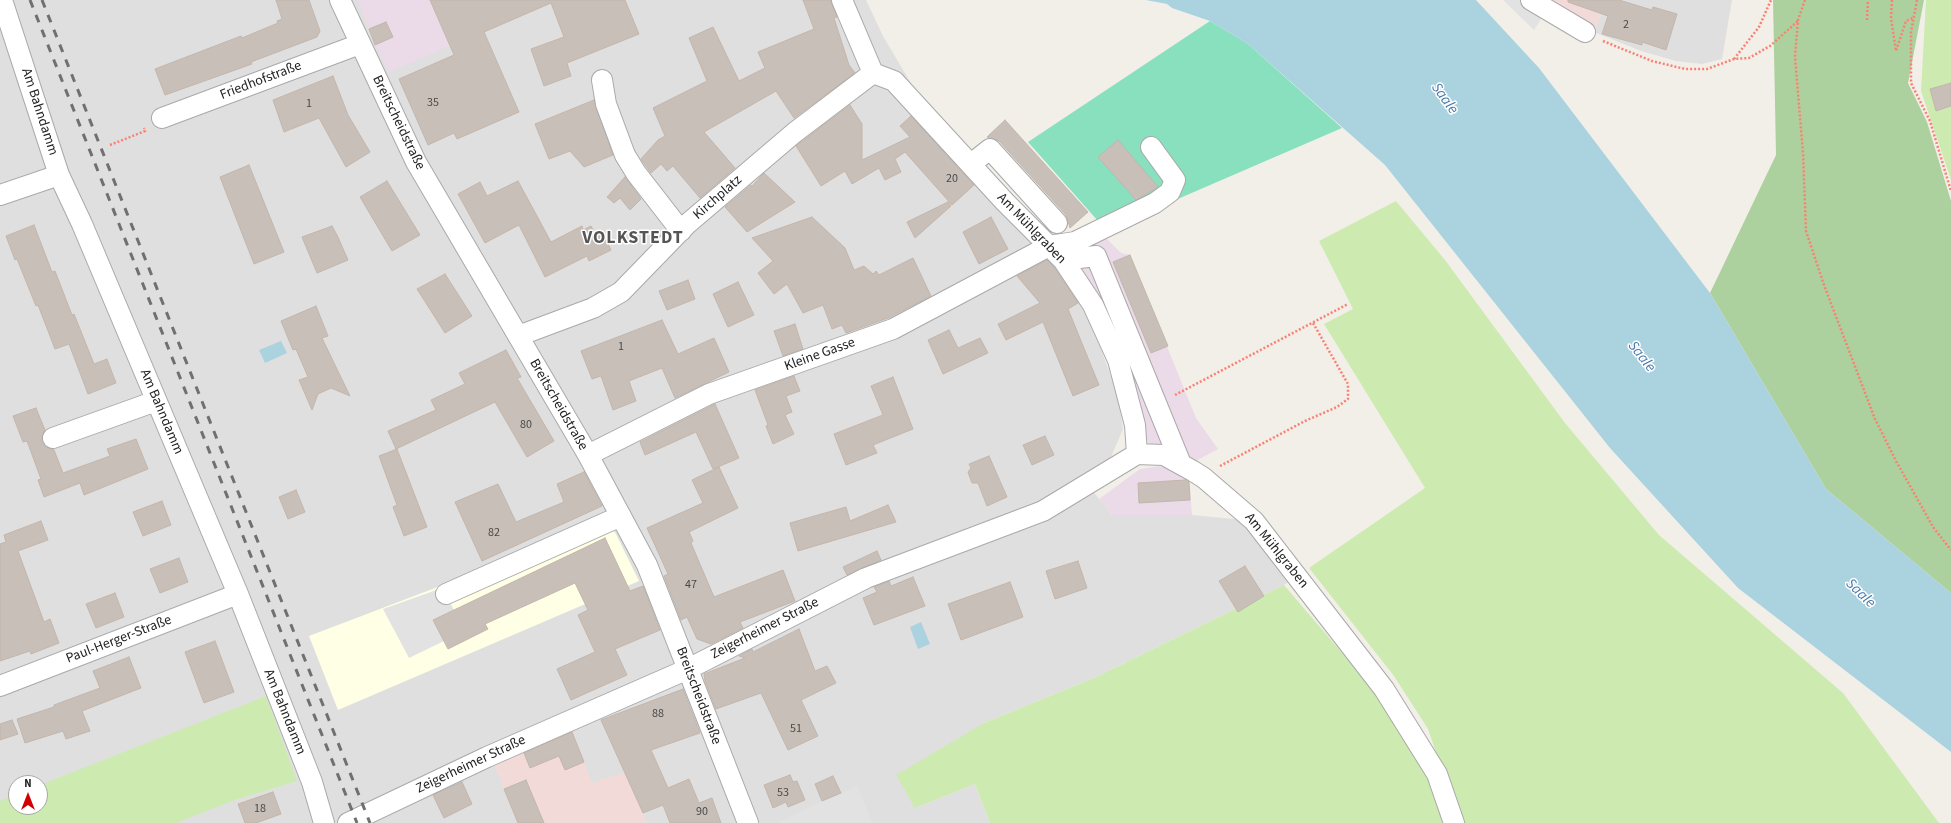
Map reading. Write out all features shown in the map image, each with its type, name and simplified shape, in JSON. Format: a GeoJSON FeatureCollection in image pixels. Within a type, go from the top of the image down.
{"type":"FeatureCollection","features":[{"type":"Feature","properties":{"kind":"street","name":"Am Bahndamm"},"geometry":{"type":"LineString","coordinates":[[2,0],[59,175],[82,224],[238,594],[312,782],[324,823]]}},
{"type":"Feature","properties":{"kind":"street","name":"Breitscheidstraße"},"geometry":{"type":"LineString","coordinates":[[340,0],[416,162],[588,455],[647,565],[748,823]]}},
{"type":"Feature","properties":{"kind":"street"},"geometry":{"type":"LineString","coordinates":[[842,0],[873,73]]}},
{"type":"Feature","properties":{"kind":"street"},"geometry":{"type":"LineString","coordinates":[[1531,0],[1585,32]]}},
{"type":"Feature","properties":{"kind":"street"},"geometry":{"type":"LineString","coordinates":[[1553,14],[1561,36]]}},
{"type":"Feature","properties":{"kind":"street","name":"Friedhofstraße"},"geometry":{"type":"LineString","coordinates":[[162,118],[360,44]]}},
{"type":"Feature","properties":{"kind":"street","name":"Am Mühlgraben"},"geometry":{"type":"LineString","coordinates":[[873,73],[894,81],[1063,260],[1093,305],[1118,360],[1135,425],[1137,454],[1164,455],[1189,469],[1204,478],[1254,521],[1384,689],[1437,774],[1454,823]]}},
{"type":"Feature","properties":{"kind":"street","name":"Kirchplatz"},"geometry":{"type":"LineString","coordinates":[[518,336],[593,308],[621,292],[681,231],[794,133],[873,73]]}},
{"type":"Feature","properties":{"kind":"street"},"geometry":{"type":"LineString","coordinates":[[602,80],[606,104],[625,155],[636,173],[681,231]]}},
{"type":"Feature","properties":{"kind":"street","name":"Kleine Gasse"},"geometry":{"type":"LineString","coordinates":[[588,455],[709,394],[892,329],[1049,246],[1075,242],[1155,203],[1170,192],[1175,180],[1151,147]]}},
{"type":"Feature","properties":{"kind":"street"},"geometry":{"type":"LineString","coordinates":[[971,164],[990,149],[1057,223]]}},
{"type":"Feature","properties":{"kind":"street"},"geometry":{"type":"LineString","coordinates":[[0,195],[59,175]]}},
{"type":"Feature","properties":{"kind":"street"},"geometry":{"type":"LineString","coordinates":[[1063,260],[1096,256],[1156,404],[1189,469]]}},
{"type":"Feature","properties":{"kind":"street"},"geometry":{"type":"LineString","coordinates":[[1098,316],[1117,307]]}},
{"type":"Feature","properties":{"kind":"street"},"geometry":{"type":"LineString","coordinates":[[1123,379],[1143,371]]}},
{"type":"Feature","properties":{"kind":"street"},"geometry":{"type":"LineString","coordinates":[[53,438],[156,401]]}},
{"type":"Feature","properties":{"kind":"street","name":"Zeigerheimer Straße"},"geometry":{"type":"LineString","coordinates":[[348,823],[487,757],[688,668],[866,578],[1043,511],[1137,454]]}},
{"type":"Feature","properties":{"kind":"street"},"geometry":{"type":"LineString","coordinates":[[446,594],[621,516]]}},
{"type":"Feature","properties":{"kind":"street","name":"Paul-Herger-Straße"},"geometry":{"type":"LineString","coordinates":[[0,686],[238,594]]}},
{"type":"Feature","properties":{"kind":"path"},"geometry":{"type":"LineString","coordinates":[[1734,59],[1759,27],[1771,0]]}},
{"type":"Feature","properties":{"kind":"path"},"geometry":{"type":"LineString","coordinates":[[1805,0],[1798,20],[1794,58],[1803,153],[1806,231],[1824,286],[1875,419],[1896,461],[1933,527],[1951,550]]}},
{"type":"Feature","properties":{"kind":"path"},"geometry":{"type":"LineString","coordinates":[[1867,20],[1868,0]]}},
{"type":"Feature","properties":{"kind":"path"},"geometry":{"type":"LineString","coordinates":[[1892,0],[1891,18],[1896,51],[1906,22],[1914,18]]}},
{"type":"Feature","properties":{"kind":"path"},"geometry":{"type":"LineString","coordinates":[[1916,0],[1911,32],[1911,83],[1930,122],[1951,191]]}},
{"type":"Feature","properties":{"kind":"path"},"geometry":{"type":"LineString","coordinates":[[1585,32],[1592,37],[1652,61],[1685,69],[1707,69],[1734,59],[1750,58],[1770,46],[1798,20]]}},
{"type":"Feature","properties":{"kind":"path"},"geometry":{"type":"LineString","coordinates":[[110,145],[140,133]]}},
{"type":"Feature","properties":{"kind":"path"},"geometry":{"type":"LineString","coordinates":[[1156,404],[1348,304]]}},
{"type":"Feature","properties":{"kind":"path"},"geometry":{"type":"LineString","coordinates":[[1189,469],[1223,465],[1305,421],[1337,407],[1348,399],[1348,384],[1313,323]]}},
{"type":"Feature","properties":{"kind":"shaded area"},"geometry":{"type":"Polygon","coordinates":[[[0,0],[866,0],[883,36],[952,153],[1033,242],[1083,300],[1118,396],[1123,429],[1111,457],[1084,480],[1112,515],[1192,515],[1244,520],[1300,573],[1284,585],[1094,678],[984,723],[915,808],[975,784],[990,823],[0,823],[0,0]]]}},
{"type":"Feature","properties":{"kind":"shaded area"},"geometry":{"type":"Polygon","coordinates":[[[358,0],[557,0],[389,72],[375,44],[358,0]]]}},
{"type":"Feature","properties":{"kind":"shaded area"},"geometry":{"type":"Polygon","coordinates":[[[1503,0],[1531,0],[1547,10],[1534,30],[1503,0]]]}},
{"type":"Feature","properties":{"kind":"shaded area"},"geometry":{"type":"Polygon","coordinates":[[[1544,0],[1606,0],[1594,32],[1544,0]]]}},
{"type":"Feature","properties":{"kind":"shaded area"},"geometry":{"type":"Polygon","coordinates":[[[1606,0],[1732,0],[1722,59],[1702,64],[1676,61],[1641,51],[1594,32],[1606,0]]]}},
{"type":"Feature","properties":{"kind":"shaded area"},"geometry":{"type":"Polygon","coordinates":[[[1104,236],[1121,253],[1130,255],[1196,418],[1218,449],[1192,463],[1148,443],[1140,410],[1079,279],[1077,256],[1104,236]]]}},
{"type":"Feature","properties":{"kind":"shaded area"},"geometry":{"type":"Polygon","coordinates":[[[1160,466],[1189,475],[1192,515],[1112,515],[1099,499],[1140,469],[1160,466]]]}},
{"type":"Feature","properties":{"kind":"shaded area"},"geometry":{"type":"Polygon","coordinates":[[[605,517],[616,534],[639,581],[338,710],[309,636],[464,577],[605,517]]]}},
{"type":"Feature","properties":{"kind":"shaded area"},"geometry":{"type":"Polygon","coordinates":[[[442,588],[454,610],[433,620],[444,641],[409,658],[383,609],[442,588]]]}},
{"type":"Feature","properties":{"kind":"shaded area"},"geometry":{"type":"Polygon","coordinates":[[[572,731],[592,783],[625,772],[647,823],[518,823],[494,764],[572,731]]]}},
{"type":"Feature","properties":{"kind":"shaded area"},"geometry":{"type":"Polygon","coordinates":[[[858,786],[872,823],[777,823],[822,801],[858,786]]]}},
{"type":"Feature","properties":{"kind":"green space"},"geometry":{"type":"Polygon","coordinates":[[[1773,0],[1924,0],[1908,83],[1927,122],[1951,201],[1951,593],[1826,489],[1710,293],[1776,155],[1773,0]]]}},
{"type":"Feature","properties":{"kind":"green space"},"geometry":{"type":"Polygon","coordinates":[[[1926,0],[1951,0],[1951,180],[1921,91],[1926,0]]]}},
{"type":"Feature","properties":{"kind":"green space"},"geometry":{"type":"Polygon","coordinates":[[[1210,21],[1248,44],[1342,128],[1106,230],[1028,142],[1210,21]]]}},
{"type":"Feature","properties":{"kind":"green space"},"geometry":{"type":"Polygon","coordinates":[[[1396,201],[1445,260],[1565,423],[1659,535],[1843,693],[1939,823],[1460,823],[1428,729],[1394,676],[1309,568],[1425,488],[1324,324],[1353,309],[1319,241],[1396,201]]]}},
{"type":"Feature","properties":{"kind":"green space"},"geometry":{"type":"Polygon","coordinates":[[[1284,585],[1349,661],[1401,727],[1441,804],[1448,823],[990,823],[975,784],[915,808],[896,775],[984,723],[1094,678],[1284,585]]]}},
{"type":"Feature","properties":{"kind":"green space"},"geometry":{"type":"Polygon","coordinates":[[[266,696],[297,781],[235,800],[176,823],[0,823],[0,801],[8,798],[8,815],[48,815],[48,782],[266,696]]]}},
{"type":"Feature","properties":{"kind":"water","name":"Saale"},"geometry":{"type":"Polygon","coordinates":[[[1146,0],[1476,0],[1539,68],[1710,293],[1826,489],[1951,593],[1951,752],[1738,588],[1610,448],[1385,165],[1248,44],[1210,21],[1172,8],[1167,4],[1146,0]]]}},
{"type":"Feature","properties":{"kind":"water"},"geometry":{"type":"Polygon","coordinates":[[[281,341],[287,353],[265,363],[259,350],[281,341]]]}},
{"type":"Feature","properties":{"kind":"water"},"geometry":{"type":"Polygon","coordinates":[[[921,622],[930,644],[918,649],[910,627],[921,622]]]}},
{"type":"Feature","properties":{"kind":"building"},"geometry":{"type":"Polygon","coordinates":[[[276,0],[309,0],[320,31],[317,37],[251,62],[252,64],[165,95],[155,69],[241,36],[242,38],[278,23],[277,21],[282,19],[276,0]]]}},
{"type":"Feature","properties":{"kind":"building"},"geometry":{"type":"Polygon","coordinates":[[[430,0],[625,0],[639,34],[567,63],[571,76],[544,86],[531,49],[564,37],[551,3],[484,32],[519,112],[457,139],[454,133],[428,145],[399,79],[454,55],[430,0]]]}},
{"type":"Feature","properties":{"kind":"building"},"geometry":{"type":"Polygon","coordinates":[[[803,0],[830,0],[837,17],[834,18],[849,65],[855,73],[794,118],[776,91],[704,132],[735,168],[700,198],[673,166],[667,171],[661,164],[651,173],[641,159],[658,140],[665,136],[653,108],[707,81],[689,38],[713,27],[739,81],[765,68],[758,52],[814,29],[803,0]]]}},
{"type":"Feature","properties":{"kind":"building"},"geometry":{"type":"Polygon","coordinates":[[[1568,0],[1619,0],[1652,10],[1653,7],[1677,14],[1666,50],[1642,42],[1642,45],[1602,34],[1608,16],[1568,2],[1568,0]]]}},
{"type":"Feature","properties":{"kind":"building"},"geometry":{"type":"Polygon","coordinates":[[[386,22],[393,37],[375,45],[369,29],[386,22]]]}},
{"type":"Feature","properties":{"kind":"building"},"geometry":{"type":"Polygon","coordinates":[[[333,76],[348,115],[370,152],[346,167],[319,118],[284,132],[273,100],[333,76]]]}},
{"type":"Feature","properties":{"kind":"building"},"geometry":{"type":"Polygon","coordinates":[[[1951,83],[1951,106],[1936,111],[1930,89],[1951,83]]]}},
{"type":"Feature","properties":{"kind":"building"},"geometry":{"type":"Polygon","coordinates":[[[594,100],[613,155],[584,167],[570,151],[549,159],[535,124],[594,100]]]}},
{"type":"Feature","properties":{"kind":"building"},"geometry":{"type":"Polygon","coordinates":[[[850,105],[862,124],[862,160],[910,137],[900,126],[911,116],[974,185],[952,205],[905,152],[895,159],[901,172],[885,180],[879,168],[852,184],[845,171],[821,186],[796,146],[850,105]]]}},
{"type":"Feature","properties":{"kind":"building"},"geometry":{"type":"Polygon","coordinates":[[[1005,120],[1088,212],[1070,228],[1066,215],[999,141],[987,137],[1005,120]]]}},
{"type":"Feature","properties":{"kind":"building"},"geometry":{"type":"Polygon","coordinates":[[[1118,140],[1158,187],[1136,200],[1098,157],[1118,140]]]}},
{"type":"Feature","properties":{"kind":"building"},"geometry":{"type":"Polygon","coordinates":[[[249,165],[284,252],[254,264],[220,177],[249,165]]]}},
{"type":"Feature","properties":{"kind":"building"},"geometry":{"type":"Polygon","coordinates":[[[764,173],[795,202],[747,232],[725,207],[751,185],[752,186],[764,173]]]}},
{"type":"Feature","properties":{"kind":"building"},"geometry":{"type":"Polygon","coordinates":[[[625,177],[641,199],[630,210],[620,198],[614,203],[607,197],[625,177]]]}},
{"type":"Feature","properties":{"kind":"building"},"geometry":{"type":"Polygon","coordinates":[[[387,181],[420,235],[392,251],[360,197],[387,181]]]}},
{"type":"Feature","properties":{"kind":"building"},"geometry":{"type":"Polygon","coordinates":[[[518,181],[551,242],[582,226],[583,230],[591,226],[597,237],[603,234],[611,250],[589,261],[587,256],[545,277],[519,225],[485,243],[458,194],[480,182],[487,196],[518,181]]]}},
{"type":"Feature","properties":{"kind":"building"},"geometry":{"type":"Polygon","coordinates":[[[948,202],[951,206],[915,238],[907,222],[948,202]]]}},
{"type":"Feature","properties":{"kind":"building"},"geometry":{"type":"Polygon","coordinates":[[[812,217],[845,248],[854,270],[864,266],[873,274],[876,271],[879,275],[913,258],[931,296],[888,318],[846,333],[842,325],[832,329],[823,305],[803,313],[787,284],[774,294],[758,273],[773,261],[752,238],[812,217]]]}},
{"type":"Feature","properties":{"kind":"building"},"geometry":{"type":"Polygon","coordinates":[[[991,217],[1008,249],[979,264],[963,232],[991,217]]]}},
{"type":"Feature","properties":{"kind":"building"},"geometry":{"type":"Polygon","coordinates":[[[34,225],[52,272],[55,271],[72,315],[74,314],[94,364],[107,359],[116,383],[88,394],[69,344],[55,349],[38,305],[36,306],[6,236],[34,225]]]}},
{"type":"Feature","properties":{"kind":"building"},"geometry":{"type":"Polygon","coordinates":[[[332,226],[348,260],[317,273],[302,237],[332,226]]]}},
{"type":"Feature","properties":{"kind":"building"},"geometry":{"type":"Polygon","coordinates":[[[1130,255],[1168,346],[1151,353],[1113,262],[1130,255]]]}},
{"type":"Feature","properties":{"kind":"building"},"geometry":{"type":"Polygon","coordinates":[[[1047,260],[1054,267],[1078,303],[1068,309],[1099,385],[1073,396],[1043,322],[1006,340],[998,324],[1040,303],[1017,276],[1047,260]]]}},
{"type":"Feature","properties":{"kind":"building"},"geometry":{"type":"Polygon","coordinates":[[[445,274],[472,316],[445,333],[417,289],[445,274]]]}},
{"type":"Feature","properties":{"kind":"building"},"geometry":{"type":"Polygon","coordinates":[[[688,280],[695,299],[667,310],[659,291],[688,280]]]}},
{"type":"Feature","properties":{"kind":"building"},"geometry":{"type":"Polygon","coordinates":[[[738,282],[754,315],[728,327],[713,294],[738,282]]]}},
{"type":"Feature","properties":{"kind":"building"},"geometry":{"type":"Polygon","coordinates":[[[316,306],[328,336],[322,338],[350,396],[331,388],[318,394],[312,410],[299,380],[308,377],[296,349],[293,350],[281,321],[316,306]]]}},
{"type":"Feature","properties":{"kind":"building"},"geometry":{"type":"Polygon","coordinates":[[[662,320],[678,354],[714,338],[729,372],[675,398],[662,368],[629,381],[636,401],[613,410],[601,376],[592,379],[581,351],[662,320]]]}},
{"type":"Feature","properties":{"kind":"building"},"geometry":{"type":"Polygon","coordinates":[[[795,324],[803,349],[783,356],[774,331],[795,324]]]}},
{"type":"Feature","properties":{"kind":"building"},"geometry":{"type":"Polygon","coordinates":[[[949,330],[958,348],[980,338],[988,353],[943,374],[928,340],[949,330]]]}},
{"type":"Feature","properties":{"kind":"building"},"geometry":{"type":"Polygon","coordinates":[[[506,350],[521,377],[517,378],[554,441],[527,457],[495,402],[396,449],[388,431],[436,410],[431,400],[465,384],[459,373],[506,350]]]}},
{"type":"Feature","properties":{"kind":"building"},"geometry":{"type":"Polygon","coordinates":[[[794,376],[800,391],[786,396],[792,412],[785,415],[794,434],[773,444],[766,426],[768,425],[755,390],[794,376]]]}},
{"type":"Feature","properties":{"kind":"building"},"geometry":{"type":"Polygon","coordinates":[[[893,377],[913,429],[873,445],[877,453],[846,465],[834,434],[883,415],[871,386],[893,377]]]}},
{"type":"Feature","properties":{"kind":"building"},"geometry":{"type":"Polygon","coordinates":[[[715,404],[739,458],[713,469],[696,432],[645,455],[640,442],[715,404]]]}},
{"type":"Feature","properties":{"kind":"building"},"geometry":{"type":"Polygon","coordinates":[[[36,408],[45,430],[42,436],[42,442],[46,447],[54,450],[63,473],[110,456],[107,449],[136,439],[148,469],[84,495],[80,483],[44,497],[38,480],[41,479],[27,441],[23,442],[13,416],[36,408]]]}},
{"type":"Feature","properties":{"kind":"building"},"geometry":{"type":"Polygon","coordinates":[[[1045,436],[1054,455],[1032,465],[1023,445],[1045,436]]]}},
{"type":"Feature","properties":{"kind":"building"},"geometry":{"type":"Polygon","coordinates":[[[397,449],[427,527],[404,536],[393,507],[397,505],[379,456],[397,449]]]}},
{"type":"Feature","properties":{"kind":"building"},"geometry":{"type":"Polygon","coordinates":[[[989,456],[1007,497],[987,506],[978,483],[972,483],[968,472],[971,468],[969,464],[989,456]]]}},
{"type":"Feature","properties":{"kind":"building"},"geometry":{"type":"Polygon","coordinates":[[[719,467],[738,508],[689,532],[693,541],[691,543],[714,597],[783,570],[795,601],[740,622],[743,628],[711,644],[697,639],[687,617],[681,620],[664,576],[668,574],[647,528],[703,503],[692,480],[719,467]]]}},
{"type":"Feature","properties":{"kind":"building"},"geometry":{"type":"Polygon","coordinates":[[[584,472],[602,506],[482,561],[455,502],[498,484],[516,522],[564,502],[557,484],[584,472]]]}},
{"type":"Feature","properties":{"kind":"building"},"geometry":{"type":"Polygon","coordinates":[[[1185,480],[1189,482],[1190,500],[1139,503],[1138,483],[1185,480]]]}},
{"type":"Feature","properties":{"kind":"building"},"geometry":{"type":"Polygon","coordinates":[[[296,490],[305,512],[288,519],[279,497],[296,490]]]}},
{"type":"Feature","properties":{"kind":"building"},"geometry":{"type":"Polygon","coordinates":[[[162,501],[171,525],[143,536],[133,512],[162,501]]]}},
{"type":"Feature","properties":{"kind":"building"},"geometry":{"type":"Polygon","coordinates":[[[888,505],[896,522],[798,551],[790,523],[846,507],[850,521],[888,505]]]}},
{"type":"Feature","properties":{"kind":"building"},"geometry":{"type":"Polygon","coordinates":[[[41,521],[48,540],[18,551],[44,622],[50,619],[59,643],[31,654],[30,651],[0,661],[0,544],[6,542],[4,535],[41,521]]]}},
{"type":"Feature","properties":{"kind":"building"},"geometry":{"type":"Polygon","coordinates":[[[605,538],[630,591],[643,586],[660,630],[615,649],[627,675],[571,700],[557,669],[595,652],[578,615],[588,610],[575,583],[485,624],[488,629],[448,649],[433,620],[605,538]]]}},
{"type":"Feature","properties":{"kind":"building"},"geometry":{"type":"Polygon","coordinates":[[[877,551],[881,560],[847,575],[843,567],[877,551]]]}},
{"type":"Feature","properties":{"kind":"building"},"geometry":{"type":"Polygon","coordinates":[[[179,558],[188,582],[160,593],[150,569],[179,558]]]}},
{"type":"Feature","properties":{"kind":"building"},"geometry":{"type":"Polygon","coordinates":[[[1078,561],[1087,588],[1055,599],[1046,571],[1078,561]]]}},
{"type":"Feature","properties":{"kind":"building"},"geometry":{"type":"Polygon","coordinates":[[[1245,566],[1264,596],[1238,612],[1219,581],[1245,566]]]}},
{"type":"Feature","properties":{"kind":"building"},"geometry":{"type":"Polygon","coordinates":[[[913,577],[925,606],[874,625],[863,598],[877,592],[874,587],[889,581],[891,586],[913,577]]]}},
{"type":"Feature","properties":{"kind":"building"},"geometry":{"type":"Polygon","coordinates":[[[1010,582],[1023,617],[961,640],[948,604],[1010,582]]]}},
{"type":"Feature","properties":{"kind":"building"},"geometry":{"type":"Polygon","coordinates":[[[115,593],[124,617],[96,628],[86,604],[115,593]]]}},
{"type":"Feature","properties":{"kind":"building"},"geometry":{"type":"Polygon","coordinates":[[[799,629],[815,671],[827,666],[836,683],[801,700],[818,736],[788,750],[761,693],[716,709],[705,681],[704,674],[745,658],[739,656],[752,649],[753,652],[799,629]]]}},
{"type":"Feature","properties":{"kind":"building"},"geometry":{"type":"Polygon","coordinates":[[[215,641],[234,692],[204,703],[185,652],[215,641]]]}},
{"type":"Feature","properties":{"kind":"building"},"geometry":{"type":"Polygon","coordinates":[[[129,657],[141,688],[82,711],[90,731],[66,739],[63,731],[25,743],[17,719],[54,707],[54,705],[100,688],[93,671],[129,657]]]}},
{"type":"Feature","properties":{"kind":"building"},"geometry":{"type":"Polygon","coordinates":[[[683,689],[700,733],[651,750],[668,788],[689,779],[699,803],[712,798],[721,823],[670,823],[663,805],[643,813],[601,720],[683,689]]]}},
{"type":"Feature","properties":{"kind":"building"},"geometry":{"type":"Polygon","coordinates":[[[12,720],[18,734],[0,740],[0,724],[12,720]]]}},
{"type":"Feature","properties":{"kind":"building"},"geometry":{"type":"Polygon","coordinates":[[[572,732],[584,762],[565,770],[559,756],[530,768],[524,753],[572,732]]]}},
{"type":"Feature","properties":{"kind":"building"},"geometry":{"type":"Polygon","coordinates":[[[790,775],[793,782],[797,781],[805,800],[788,807],[786,802],[773,808],[764,785],[790,775]]]}},
{"type":"Feature","properties":{"kind":"building"},"geometry":{"type":"Polygon","coordinates":[[[833,776],[841,793],[822,801],[815,784],[833,776]]]}},
{"type":"Feature","properties":{"kind":"building"},"geometry":{"type":"Polygon","coordinates":[[[526,780],[544,823],[518,823],[504,789],[526,780]]]}},
{"type":"Feature","properties":{"kind":"building"},"geometry":{"type":"Polygon","coordinates":[[[462,782],[472,804],[444,818],[433,795],[462,782]]]}},
{"type":"Feature","properties":{"kind":"building"},"geometry":{"type":"Polygon","coordinates":[[[273,792],[281,814],[256,823],[245,823],[238,804],[273,792]]]}},
{"type":"Feature","properties":{"kind":"railway"},"geometry":{"type":"LineString","coordinates":[[30,0],[357,823]]}},
{"type":"Feature","properties":{"kind":"railway"},"geometry":{"type":"LineString","coordinates":[[42,0],[370,823]]}},
{"type":"Feature","properties":{"kind":"district","name":"VOLKSTEDT"},"geometry":{"type":"Point","coordinates":[633,239]}}]}
